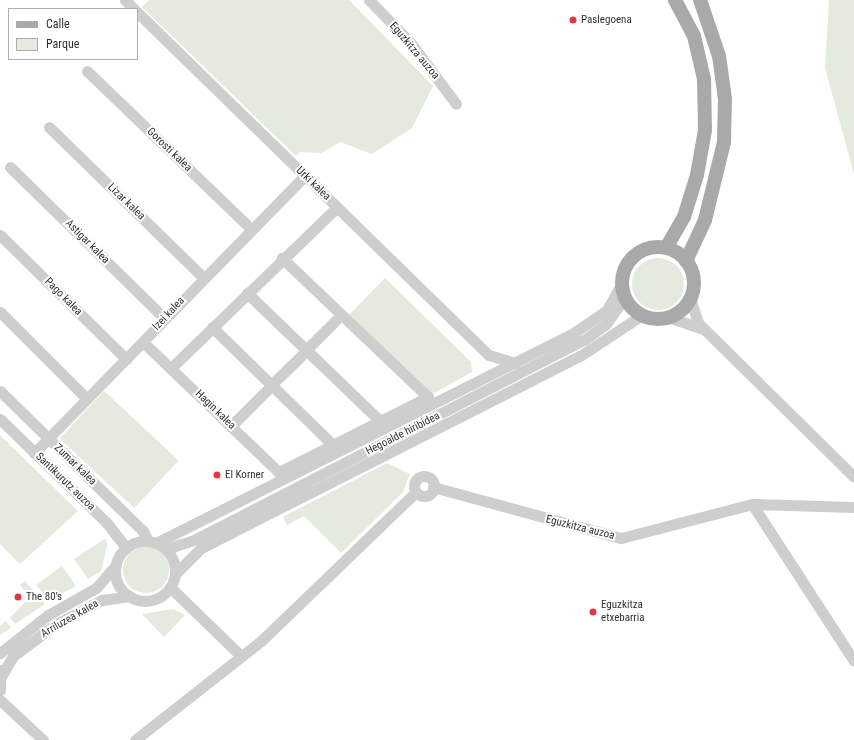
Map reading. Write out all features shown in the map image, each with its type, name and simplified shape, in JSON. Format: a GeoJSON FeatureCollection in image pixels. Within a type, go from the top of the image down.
{"type":"FeatureCollection","features":[{"type":"Feature","properties":{"kind":"main road"},"geometry":{"type":"LineString","coordinates":[[666,248],[684,217],[697,175],[705,130],[704,79],[694,36],[675,0]]}},
{"type":"Feature","properties":{"kind":"main road"},"geometry":{"type":"LineString","coordinates":[[686,261],[705,220],[724,142],[725,99],[720,56],[700,0]]}},
{"type":"Feature","properties":{"kind":"main road"},"geometry":{"type":"LineString","coordinates":[[650,248],[666,248],[686,261],[693,275],[690,298],[668,317],[642,315],[625,298],[622,283],[626,268],[636,255],[650,248]]}},
{"type":"Feature","properties":{"kind":"street"},"geometry":{"type":"LineString","coordinates":[[125,0],[133,8]]}},
{"type":"Feature","properties":{"kind":"street","name":"Eguzkitza auzoa"},"geometry":{"type":"LineString","coordinates":[[369,0],[410,42],[456,104]]}},
{"type":"Feature","properties":{"kind":"street","name":"Urki kalea"},"geometry":{"type":"LineString","coordinates":[[138,13],[489,355]]}},
{"type":"Feature","properties":{"kind":"street","name":"Gorosti kalea"},"geometry":{"type":"LineString","coordinates":[[87,71],[251,229]]}},
{"type":"Feature","properties":{"kind":"street","name":"Lizar kalea"},"geometry":{"type":"LineString","coordinates":[[49,127],[204,278]]}},
{"type":"Feature","properties":{"kind":"street","name":"Astigar kalea"},"geometry":{"type":"LineString","coordinates":[[10,167],[164,318]]}},
{"type":"Feature","properties":{"kind":"street","name":"Izei kalea"},"geometry":{"type":"LineString","coordinates":[[34,453],[305,175]]}},
{"type":"Feature","properties":{"kind":"street"},"geometry":{"type":"LineString","coordinates":[[170,368],[282,258],[337,207]]}},
{"type":"Feature","properties":{"kind":"street","name":"Pago kalea"},"geometry":{"type":"LineString","coordinates":[[0,235],[126,359]]}},
{"type":"Feature","properties":{"kind":"street","name":"Hegoalde hiribidea"},"geometry":{"type":"LineString","coordinates":[[282,258],[428,397],[333,445],[283,476]]}},
{"type":"Feature","properties":{"kind":"street"},"geometry":{"type":"LineString","coordinates":[[622,283],[611,305],[588,324],[515,364],[283,476],[157,544],[126,548],[116,564],[117,579],[130,596],[155,599],[170,587],[175,574],[201,548],[580,356],[642,315]]}},
{"type":"Feature","properties":{"kind":"street","name":"Hegoalde hiribidea"},"geometry":{"type":"LineString","coordinates":[[247,293],[304,352],[380,421]]}},
{"type":"Feature","properties":{"kind":"street","name":"Hegoalde hiribidea"},"geometry":{"type":"LineString","coordinates":[[157,544],[196,539],[584,340],[606,324],[625,298]]}},
{"type":"Feature","properties":{"kind":"street"},"geometry":{"type":"LineString","coordinates":[[690,298],[704,329],[854,477]]}},
{"type":"Feature","properties":{"kind":"street"},"geometry":{"type":"LineString","coordinates":[[0,312],[87,399]]}},
{"type":"Feature","properties":{"kind":"street"},"geometry":{"type":"LineString","coordinates":[[668,317],[704,329]]}},
{"type":"Feature","properties":{"kind":"street"},"geometry":{"type":"LineString","coordinates":[[231,426],[336,320]]}},
{"type":"Feature","properties":{"kind":"street"},"geometry":{"type":"LineString","coordinates":[[212,327],[269,388],[333,445]]}},
{"type":"Feature","properties":{"kind":"street","name":"Hagin kalea"},"geometry":{"type":"LineString","coordinates":[[143,342],[283,476]]}},
{"type":"Feature","properties":{"kind":"street"},"geometry":{"type":"LineString","coordinates":[[487,377],[491,367],[489,355],[515,364]]}},
{"type":"Feature","properties":{"kind":"street","name":"Zumar kalea"},"geometry":{"type":"LineString","coordinates":[[0,391],[157,544]]}},
{"type":"Feature","properties":{"kind":"street","name":"Santikurutz auzoa"},"geometry":{"type":"LineString","coordinates":[[0,419],[106,522],[126,548]]}},
{"type":"Feature","properties":{"kind":"street","name":"Eguzkitza auzoa"},"geometry":{"type":"LineString","coordinates":[[416,492],[414,483],[421,476],[430,478],[433,487]]}},
{"type":"Feature","properties":{"kind":"street","name":"Eguzkitza auzoa"},"geometry":{"type":"LineString","coordinates":[[416,492],[428,494],[433,487]]}},
{"type":"Feature","properties":{"kind":"street","name":"Eguzkitza auzoa"},"geometry":{"type":"LineString","coordinates":[[433,487],[621,538],[752,504],[854,507]]}},
{"type":"Feature","properties":{"kind":"street","name":"Eguzkitza auzoa"},"geometry":{"type":"LineString","coordinates":[[135,740],[242,656],[416,492]]}},
{"type":"Feature","properties":{"kind":"street"},"geometry":{"type":"LineString","coordinates":[[752,504],[854,661]]}},
{"type":"Feature","properties":{"kind":"street"},"geometry":{"type":"LineString","coordinates":[[157,544],[172,556],[175,574]]}},
{"type":"Feature","properties":{"kind":"street","name":"Arriluzea kalea"},"geometry":{"type":"LineString","coordinates":[[0,653],[48,615],[96,588],[116,564]]}},
{"type":"Feature","properties":{"kind":"street"},"geometry":{"type":"LineString","coordinates":[[170,587],[242,656]]}},
{"type":"Feature","properties":{"kind":"street","name":"Arriluzea kalea"},"geometry":{"type":"LineString","coordinates":[[0,690],[1,672],[13,656],[56,624],[102,600],[130,596]]}},
{"type":"Feature","properties":{"kind":"street"},"geometry":{"type":"LineString","coordinates":[[0,700],[43,740]]}},
{"type":"Feature","properties":{"kind":"green space"},"geometry":{"type":"Polygon","coordinates":[[[149,0],[349,0],[433,86],[412,128],[372,154],[340,142],[321,153],[300,152],[296,156],[142,7],[149,0]]]}},
{"type":"Feature","properties":{"kind":"green space"},"geometry":{"type":"Polygon","coordinates":[[[829,0],[854,0],[854,174],[825,68],[829,0]]]}},
{"type":"Feature","properties":{"kind":"green space"},"geometry":{"type":"Polygon","coordinates":[[[653,258],[663,258],[677,265],[684,279],[684,289],[677,303],[663,310],[653,310],[643,306],[636,299],[632,289],[632,279],[636,269],[643,262],[653,258]]]}},
{"type":"Feature","properties":{"kind":"green space"},"geometry":{"type":"Polygon","coordinates":[[[385,278],[471,362],[472,372],[432,394],[348,316],[385,278]]]}},
{"type":"Feature","properties":{"kind":"green space"},"geometry":{"type":"Polygon","coordinates":[[[104,391],[179,461],[134,508],[60,439],[104,391]]]}},
{"type":"Feature","properties":{"kind":"green space"},"geometry":{"type":"Polygon","coordinates":[[[0,435],[78,511],[20,564],[0,544],[0,435]]]}},
{"type":"Feature","properties":{"kind":"green space"},"geometry":{"type":"Polygon","coordinates":[[[387,463],[410,474],[403,492],[341,553],[304,516],[287,525],[283,517],[387,463]]]}},
{"type":"Feature","properties":{"kind":"green space"},"geometry":{"type":"Polygon","coordinates":[[[106,538],[107,546],[101,571],[88,579],[74,559],[106,538]]]}},
{"type":"Feature","properties":{"kind":"green space"},"geometry":{"type":"Polygon","coordinates":[[[151,547],[163,553],[168,561],[168,579],[163,587],[155,592],[141,593],[129,587],[124,579],[123,565],[129,553],[137,548],[151,547]]]}},
{"type":"Feature","properties":{"kind":"green space"},"geometry":{"type":"Polygon","coordinates":[[[62,566],[76,586],[50,600],[36,585],[62,566]]]}},
{"type":"Feature","properties":{"kind":"green space"},"geometry":{"type":"Polygon","coordinates":[[[25,581],[45,604],[15,624],[10,618],[30,597],[20,585],[25,581]]]}},
{"type":"Feature","properties":{"kind":"green space"},"geometry":{"type":"Polygon","coordinates":[[[173,609],[185,615],[164,637],[142,614],[173,609]]]}},
{"type":"Feature","properties":{"kind":"green space"},"geometry":{"type":"Polygon","coordinates":[[[6,621],[11,628],[0,635],[0,626],[6,621]]]}},
{"type":"Feature","properties":{"kind":"place","name":"Paslegoena"},"geometry":{"type":"Point","coordinates":[573,20]}},
{"type":"Feature","properties":{"kind":"place","name":"El Korner"},"geometry":{"type":"Point","coordinates":[217,475]}},
{"type":"Feature","properties":{"kind":"place","name":"The 80's"},"geometry":{"type":"Point","coordinates":[18,597]}},
{"type":"Feature","properties":{"kind":"place","name":"Eguzkitza etxebarria"},"geometry":{"type":"Point","coordinates":[593,612]}}]}
